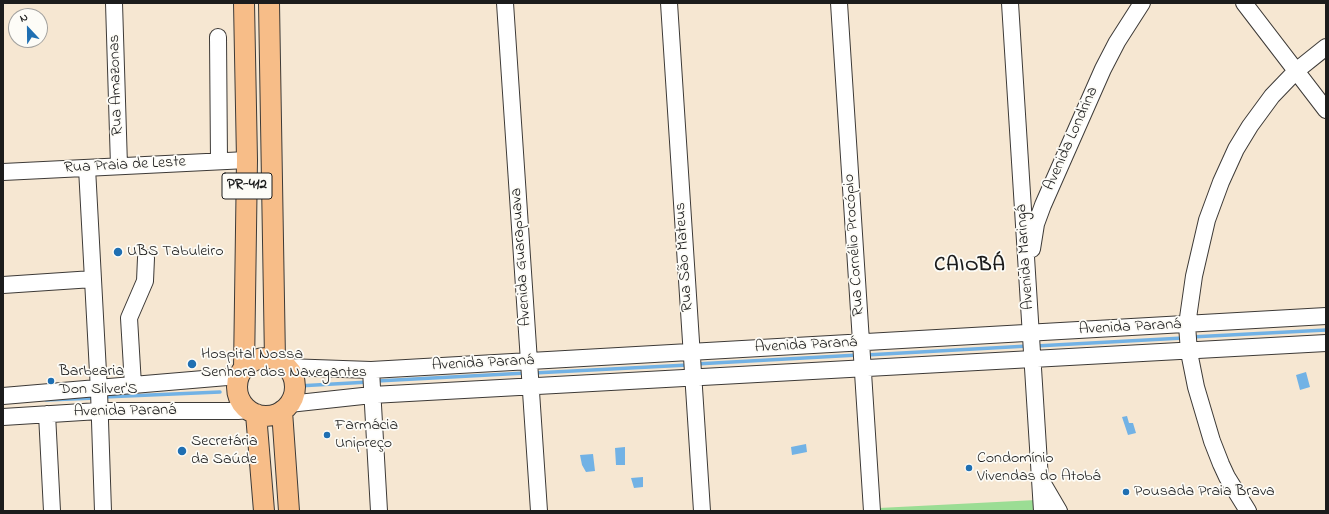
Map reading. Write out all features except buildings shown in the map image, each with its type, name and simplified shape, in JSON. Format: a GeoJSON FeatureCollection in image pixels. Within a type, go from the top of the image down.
{"type":"FeatureCollection","features":[{"type":"Feature","properties":{"kind":"main road","name":"PR-412"},"geometry":{"type":"LineString","coordinates":[[244,3],[247,160],[242,372],[237,385],[238,394],[242,403],[252,412],[264,511]]}},
{"type":"Feature","properties":{"kind":"main road","name":"PR-412"},"geometry":{"type":"LineString","coordinates":[[269,3],[281,364],[290,372],[294,385],[294,392],[286,407],[290,511]]}},
{"type":"Feature","properties":{"kind":"main road"},"geometry":{"type":"LineString","coordinates":[[242,372],[250,363],[258,360],[267,359],[281,364]]}},
{"type":"Feature","properties":{"kind":"main road"},"geometry":{"type":"LineString","coordinates":[[252,412],[265,416],[274,415],[286,407]]}},
{"type":"Feature","properties":{"kind":"street","name":"Rua Amazonas"},"geometry":{"type":"LineString","coordinates":[[114,3],[119,166]]}},
{"type":"Feature","properties":{"kind":"street","name":"Avenida Guarapuava"},"geometry":{"type":"LineString","coordinates":[[506,3],[539,511]]}},
{"type":"Feature","properties":{"kind":"street","name":"Rua São Mateus"},"geometry":{"type":"LineString","coordinates":[[669,3],[702,511]]}},
{"type":"Feature","properties":{"kind":"street","name":"Rua Cornélio Procópio"},"geometry":{"type":"LineString","coordinates":[[839,3],[872,511]]}},
{"type":"Feature","properties":{"kind":"street","name":"Avenida Maringá"},"geometry":{"type":"LineString","coordinates":[[1010,3],[1042,511]]}},
{"type":"Feature","properties":{"kind":"street","name":"Avenida Londrina"},"geometry":{"type":"LineString","coordinates":[[1028,284],[1036,224],[1043,205],[1103,69],[1117,42],[1142,3]]}},
{"type":"Feature","properties":{"kind":"street"},"geometry":{"type":"LineString","coordinates":[[1244,3],[1326,110]]}},
{"type":"Feature","properties":{"kind":"street"},"geometry":{"type":"LineString","coordinates":[[218,37],[219,161]]}},
{"type":"Feature","properties":{"kind":"street"},"geometry":{"type":"LineString","coordinates":[[1248,511],[1227,477],[1212,441],[1196,387],[1189,351],[1187,326],[1198,256],[1207,220],[1221,182],[1236,149],[1250,126],[1272,96],[1296,71],[1326,47]]}},
{"type":"Feature","properties":{"kind":"street","name":"Rua Praia de Leste"},"geometry":{"type":"LineString","coordinates":[[3,172],[247,160]]}},
{"type":"Feature","properties":{"kind":"street"},"geometry":{"type":"LineString","coordinates":[[87,168],[99,399],[103,511]]}},
{"type":"Feature","properties":{"kind":"street"},"geometry":{"type":"LineString","coordinates":[[1022,198],[1031,206],[1043,205]]}},
{"type":"Feature","properties":{"kind":"street"},"geometry":{"type":"LineString","coordinates":[[133,385],[129,318],[145,280],[146,258]]}},
{"type":"Feature","properties":{"kind":"street"},"geometry":{"type":"LineString","coordinates":[[3,285],[93,279]]}},
{"type":"Feature","properties":{"kind":"street","name":"Avenida Paraná"},"geometry":{"type":"LineString","coordinates":[[286,407],[372,395],[530,385],[692,364],[862,356],[1031,333],[1187,326],[1326,316]]}},
{"type":"Feature","properties":{"kind":"street","name":"Avenida Paraná"},"geometry":{"type":"LineString","coordinates":[[281,364],[371,370],[529,364],[692,364],[862,356],[1033,360],[1326,343]]}},
{"type":"Feature","properties":{"kind":"street"},"geometry":{"type":"LineString","coordinates":[[371,370],[379,511]]}},
{"type":"Feature","properties":{"kind":"street","name":"Avenida Paraná"},"geometry":{"type":"LineString","coordinates":[[3,417],[47,414],[99,399],[133,385],[242,372]]}},
{"type":"Feature","properties":{"kind":"street","name":"Avenida Paraná"},"geometry":{"type":"LineString","coordinates":[[3,396],[99,399],[252,412]]}},
{"type":"Feature","properties":{"kind":"street"},"geometry":{"type":"LineString","coordinates":[[47,414],[52,511]]}},
{"type":"Feature","properties":{"kind":"street"},"geometry":{"type":"LineString","coordinates":[[1041,481],[1059,511]]}},
{"type":"Feature","properties":{"kind":"green space"},"geometry":{"type":"Polygon","coordinates":[[[1036,500],[1037,511],[880,511],[879,508],[1036,500]]]}},
{"type":"Feature","properties":{"kind":"water"},"geometry":{"type":"Polygon","coordinates":[[[1306,372],[1310,387],[1300,390],[1296,375],[1306,372]]]}},
{"type":"Feature","properties":{"kind":"water"},"geometry":{"type":"Polygon","coordinates":[[[1127,416],[1129,423],[1133,423],[1136,433],[1128,435],[1122,417],[1127,416]]]}},
{"type":"Feature","properties":{"kind":"water"},"geometry":{"type":"Polygon","coordinates":[[[806,444],[807,452],[792,455],[791,447],[806,444]]]}},
{"type":"Feature","properties":{"kind":"water"},"geometry":{"type":"Polygon","coordinates":[[[625,447],[625,465],[616,465],[615,448],[625,447]]]}},
{"type":"Feature","properties":{"kind":"water"},"geometry":{"type":"Polygon","coordinates":[[[593,454],[595,471],[586,472],[582,465],[580,455],[593,454]]]}},
{"type":"Feature","properties":{"kind":"water"},"geometry":{"type":"Polygon","coordinates":[[[643,477],[643,487],[634,488],[631,478],[643,477]]]}},
{"type":"Feature","properties":{"kind":"waterway"},"geometry":{"type":"LineString","coordinates":[[1191,337],[1326,330]]}},
{"type":"Feature","properties":{"kind":"waterway"},"geometry":{"type":"LineString","coordinates":[[1036,346],[1183,338]]}},
{"type":"Feature","properties":{"kind":"waterway"},"geometry":{"type":"LineString","coordinates":[[866,355],[1028,346]]}},
{"type":"Feature","properties":{"kind":"waterway"},"geometry":{"type":"LineString","coordinates":[[696,364],[858,355]]}},
{"type":"Feature","properties":{"kind":"waterway"},"geometry":{"type":"LineString","coordinates":[[534,373],[688,365]]}},
{"type":"Feature","properties":{"kind":"waterway"},"geometry":{"type":"LineString","coordinates":[[377,381],[526,373]]}},
{"type":"Feature","properties":{"kind":"waterway"},"geometry":{"type":"LineString","coordinates":[[298,386],[369,382]]}},
{"type":"Feature","properties":{"kind":"waterway"},"geometry":{"type":"LineString","coordinates":[[104,397],[220,392]]}},
{"type":"Feature","properties":{"kind":"waterway"},"geometry":{"type":"LineString","coordinates":[[46,400],[96,398]]}},
{"type":"Feature","properties":{"kind":"place","name":"UBS Tabuleiro"},"geometry":{"type":"Point","coordinates":[118,252]}},
{"type":"Feature","properties":{"kind":"place","name":"Hospital Nossa Senhora dos Navegantes"},"geometry":{"type":"Point","coordinates":[192,364]}},
{"type":"Feature","properties":{"kind":"place","name":"Barbearia Don Silver'S"},"geometry":{"type":"Point","coordinates":[51,381]}},
{"type":"Feature","properties":{"kind":"place","name":"Farmácia Unipreço"},"geometry":{"type":"Point","coordinates":[327,435]}},
{"type":"Feature","properties":{"kind":"place","name":"Secretária da Saúde"},"geometry":{"type":"Point","coordinates":[182,451]}},
{"type":"Feature","properties":{"kind":"place","name":"Condomínio Vivendas do Atobá"},"geometry":{"type":"Point","coordinates":[969,468]}},
{"type":"Feature","properties":{"kind":"place","name":"Pousada Praia Brava"},"geometry":{"type":"Point","coordinates":[1126,492]}},
{"type":"Feature","properties":{"kind":"district","name":"CAIOBÁ"},"geometry":{"type":"Point","coordinates":[970,267]}}]}
